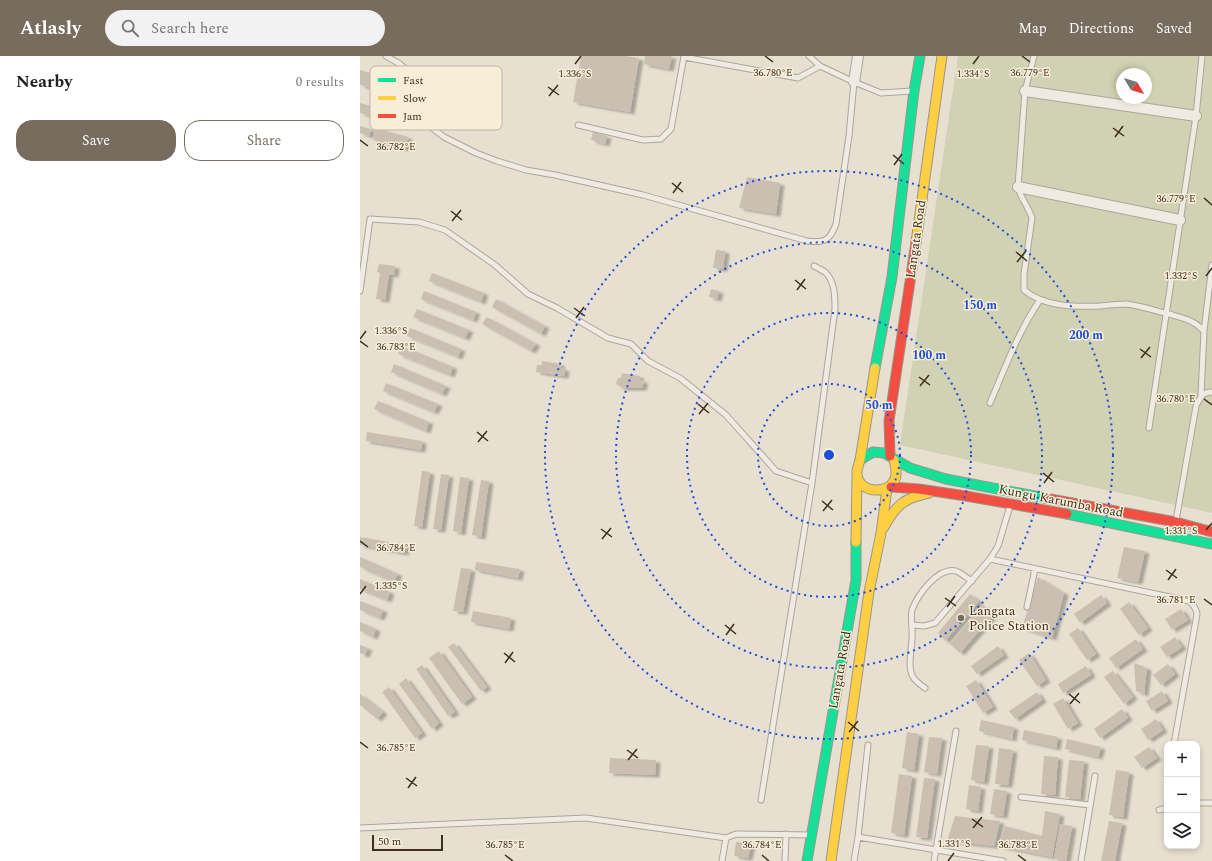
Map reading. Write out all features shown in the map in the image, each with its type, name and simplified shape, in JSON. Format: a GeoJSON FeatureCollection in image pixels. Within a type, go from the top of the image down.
{"type":"FeatureCollection","features":[{"type":"Feature","properties":{"kind":"main road","name":"Langata Road"},"geometry":{"type":"LineString","coordinates":[[860,460],[872,383],[892,277],[914,91],[920,56]]}},
{"type":"Feature","properties":{"kind":"main road","name":"Langata Road"},"geometry":{"type":"LineString","coordinates":[[892,458],[890,421],[942,56]]}},
{"type":"Feature","properties":{"kind":"main road"},"geometry":{"type":"LineString","coordinates":[[881,533],[889,488],[897,474],[897,467],[892,458],[884,453],[872,452],[860,460],[856,469],[860,484],[866,488],[880,491],[889,488],[919,488],[935,492],[1011,503],[1212,544]]}},
{"type":"Feature","properties":{"kind":"main road","name":"Kungu Karumba Road"},"geometry":{"type":"LineString","coordinates":[[892,458],[910,468],[946,479],[1176,522],[1212,532]]}},
{"type":"Feature","properties":{"kind":"main road","name":"Langata Road"},"geometry":{"type":"LineString","coordinates":[[807,861],[856,580],[857,477]]}},
{"type":"Feature","properties":{"kind":"main road"},"geometry":{"type":"LineString","coordinates":[[881,533],[891,514],[899,504],[912,496],[935,492]]}},
{"type":"Feature","properties":{"kind":"main road","name":"Langata Road"},"geometry":{"type":"LineString","coordinates":[[830,861],[869,592],[881,533]]}},
{"type":"Feature","properties":{"kind":"street"},"geometry":{"type":"LineString","coordinates":[[854,82],[858,56]]}},
{"type":"Feature","properties":{"kind":"street"},"geometry":{"type":"LineString","coordinates":[[1025,91],[1196,116]]}},
{"type":"Feature","properties":{"kind":"street"},"geometry":{"type":"LineString","coordinates":[[1018,187],[1180,220]]}},
{"type":"Feature","properties":{"kind":"lane"},"geometry":{"type":"LineString","coordinates":[[386,56],[402,66]]}},
{"type":"Feature","properties":{"kind":"lane"},"geometry":{"type":"LineString","coordinates":[[809,56],[820,66],[881,93],[914,91]]}},
{"type":"Feature","properties":{"kind":"lane"},"geometry":{"type":"LineString","coordinates":[[1034,56],[1025,91],[1018,187],[1020,196],[1030,210],[1032,218],[1024,274],[1024,290],[1040,300],[1052,303],[1088,306],[1127,304],[1197,324],[1204,331]]}},
{"type":"Feature","properties":{"kind":"lane"},"geometry":{"type":"LineString","coordinates":[[1149,428],[1196,116],[1202,56]]}},
{"type":"Feature","properties":{"kind":"lane"},"geometry":{"type":"LineString","coordinates":[[578,125],[643,140],[661,139],[671,129],[684,57],[798,78],[820,66]]}},
{"type":"Feature","properties":{"kind":"lane"},"geometry":{"type":"LineString","coordinates":[[435,130],[444,137],[476,153],[526,170],[555,174],[643,195],[807,241],[819,243],[825,242],[836,224],[849,136],[854,82]]}},
{"type":"Feature","properties":{"kind":"lane"},"geometry":{"type":"LineString","coordinates":[[360,291],[370,219],[419,222],[445,230],[495,265],[528,294],[557,308],[608,338],[631,344],[648,361],[680,378],[726,415],[776,471],[812,483]]}},
{"type":"Feature","properties":{"kind":"lane"},"geometry":{"type":"LineString","coordinates":[[1176,522],[1196,406],[1201,395],[1204,331],[1212,265]]}},
{"type":"Feature","properties":{"kind":"lane"},"geometry":{"type":"LineString","coordinates":[[761,800],[812,483],[835,309],[834,292],[831,280],[826,273],[814,266]]}},
{"type":"Feature","properties":{"kind":"lane"},"geometry":{"type":"LineString","coordinates":[[990,403],[1019,334],[1029,315],[1040,300]]}},
{"type":"Feature","properties":{"kind":"lane"},"geometry":{"type":"LineString","coordinates":[[1201,395],[1210,391],[1212,392]]}},
{"type":"Feature","properties":{"kind":"lane"},"geometry":{"type":"LineString","coordinates":[[913,625],[924,626],[935,623],[990,559],[998,546],[1011,503]]}},
{"type":"Feature","properties":{"kind":"lane"},"geometry":{"type":"LineString","coordinates":[[990,559],[1189,602],[1194,605],[1197,614],[1175,741]]}},
{"type":"Feature","properties":{"kind":"lane"},"geometry":{"type":"LineString","coordinates":[[1027,607],[1035,569]]}},
{"type":"Feature","properties":{"kind":"lane"},"geometry":{"type":"LineString","coordinates":[[925,688],[918,682],[911,672],[913,625],[912,611],[920,594],[933,579],[943,573],[955,571],[972,581]]}},
{"type":"Feature","properties":{"kind":"lane"},"geometry":{"type":"LineString","coordinates":[[934,861],[956,731]]}},
{"type":"Feature","properties":{"kind":"lane"},"geometry":{"type":"LineString","coordinates":[[854,861],[868,745]]}},
{"type":"Feature","properties":{"kind":"lane"},"geometry":{"type":"LineString","coordinates":[[1081,861],[1095,776]]}},
{"type":"Feature","properties":{"kind":"lane"},"geometry":{"type":"LineString","coordinates":[[1021,797],[1090,806]]}},
{"type":"Feature","properties":{"kind":"lane"},"geometry":{"type":"LineString","coordinates":[[1200,804],[1212,803]]}},
{"type":"Feature","properties":{"kind":"lane"},"geometry":{"type":"LineString","coordinates":[[1159,810],[1164,809]]}},
{"type":"Feature","properties":{"kind":"lane"},"geometry":{"type":"LineString","coordinates":[[360,828],[586,818],[726,838],[736,834],[812,835]]}},
{"type":"Feature","properties":{"kind":"lane"},"geometry":{"type":"LineString","coordinates":[[785,861],[786,834]]}},
{"type":"Feature","properties":{"kind":"lane"},"geometry":{"type":"LineString","coordinates":[[858,837],[1003,861]]}},
{"type":"Feature","properties":{"kind":"lane"},"geometry":{"type":"LineString","coordinates":[[722,861],[726,838]]}},
{"type":"Feature","properties":{"kind":"green space"},"geometry":{"type":"Polygon","coordinates":[[[958,56],[1212,56],[1212,513],[900,445],[958,56]]]}},
{"type":"Feature","properties":{"kind":"building"},"geometry":{"type":"Polygon","coordinates":[[[581,56],[625,56],[639,58],[630,112],[573,102],[581,56]]]}},
{"type":"Feature","properties":{"kind":"building"},"geometry":{"type":"Polygon","coordinates":[[[645,56],[672,56],[669,69],[644,64],[645,56]]]}},
{"type":"Feature","properties":{"kind":"building"},"geometry":{"type":"Polygon","coordinates":[[[360,70],[370,73],[370,88],[360,85],[360,70]]]}},
{"type":"Feature","properties":{"kind":"building"},"geometry":{"type":"Polygon","coordinates":[[[360,103],[370,106],[370,116],[360,113],[360,103]]]}},
{"type":"Feature","properties":{"kind":"building"},"geometry":{"type":"Polygon","coordinates":[[[360,126],[371,130],[369,136],[360,133],[360,126]]]}},
{"type":"Feature","properties":{"kind":"building"},"geometry":{"type":"Polygon","coordinates":[[[376,130],[383,130],[408,137],[405,149],[373,140],[376,130]]]}},
{"type":"Feature","properties":{"kind":"building"},"geometry":{"type":"Polygon","coordinates":[[[593,132],[607,136],[605,144],[591,140],[593,132]]]}},
{"type":"Feature","properties":{"kind":"building"},"geometry":{"type":"Polygon","coordinates":[[[747,177],[780,183],[776,214],[739,208],[747,177]]]}},
{"type":"Feature","properties":{"kind":"building"},"geometry":{"type":"Polygon","coordinates":[[[716,250],[725,251],[723,269],[713,268],[716,250]]]}},
{"type":"Feature","properties":{"kind":"building"},"geometry":{"type":"Polygon","coordinates":[[[379,264],[395,266],[394,275],[389,274],[385,300],[376,299],[380,273],[377,272],[379,264]]]}},
{"type":"Feature","properties":{"kind":"building"},"geometry":{"type":"Polygon","coordinates":[[[432,273],[484,293],[481,302],[429,281],[432,273]]]}},
{"type":"Feature","properties":{"kind":"building"},"geometry":{"type":"Polygon","coordinates":[[[711,289],[719,291],[717,299],[709,297],[711,289]]]}},
{"type":"Feature","properties":{"kind":"building"},"geometry":{"type":"Polygon","coordinates":[[[424,291],[476,312],[473,320],[421,299],[424,291]]]}},
{"type":"Feature","properties":{"kind":"building"},"geometry":{"type":"Polygon","coordinates":[[[496,299],[545,326],[541,334],[492,307],[496,299]]]}},
{"type":"Feature","properties":{"kind":"building"},"geometry":{"type":"Polygon","coordinates":[[[417,309],[469,330],[465,338],[413,317],[417,309]]]}},
{"type":"Feature","properties":{"kind":"building"},"geometry":{"type":"Polygon","coordinates":[[[487,317],[536,344],[531,351],[482,324],[487,317]]]}},
{"type":"Feature","properties":{"kind":"building"},"geometry":{"type":"Polygon","coordinates":[[[410,328],[461,349],[458,357],[407,336],[410,328]]]}},
{"type":"Feature","properties":{"kind":"building"},"geometry":{"type":"Polygon","coordinates":[[[402,346],[453,367],[450,375],[398,354],[402,346]]]}},
{"type":"Feature","properties":{"kind":"building"},"geometry":{"type":"Polygon","coordinates":[[[542,361],[561,364],[560,368],[565,369],[564,376],[536,372],[537,365],[542,365],[542,361]]]}},
{"type":"Feature","properties":{"kind":"building"},"geometry":{"type":"Polygon","coordinates":[[[394,364],[446,386],[442,394],[391,372],[394,364]]]}},
{"type":"Feature","properties":{"kind":"building"},"geometry":{"type":"Polygon","coordinates":[[[622,373],[640,376],[639,380],[644,381],[642,388],[623,388],[616,384],[618,378],[621,378],[622,373]]]}},
{"type":"Feature","properties":{"kind":"building"},"geometry":{"type":"Polygon","coordinates":[[[386,383],[438,404],[434,412],[383,391],[386,383]]]}},
{"type":"Feature","properties":{"kind":"building"},"geometry":{"type":"Polygon","coordinates":[[[378,401],[429,422],[426,431],[374,409],[378,401]]]}},
{"type":"Feature","properties":{"kind":"building"},"geometry":{"type":"Polygon","coordinates":[[[367,432],[422,441],[421,450],[366,441],[367,432]]]}},
{"type":"Feature","properties":{"kind":"building"},"geometry":{"type":"Polygon","coordinates":[[[422,471],[430,472],[422,527],[414,526],[422,471]]]}},
{"type":"Feature","properties":{"kind":"building"},"geometry":{"type":"Polygon","coordinates":[[[441,474],[449,475],[441,530],[433,529],[441,474]]]}},
{"type":"Feature","properties":{"kind":"building"},"geometry":{"type":"Polygon","coordinates":[[[460,477],[469,478],[461,533],[453,531],[460,477]]]}},
{"type":"Feature","properties":{"kind":"building"},"geometry":{"type":"Polygon","coordinates":[[[481,480],[489,481],[481,537],[472,535],[481,480]]]}},
{"type":"Feature","properties":{"kind":"building"},"geometry":{"type":"Polygon","coordinates":[[[360,537],[406,545],[404,553],[360,545],[360,537]]]}},
{"type":"Feature","properties":{"kind":"building"},"geometry":{"type":"Polygon","coordinates":[[[1124,547],[1145,551],[1138,582],[1117,578],[1124,547]]]}},
{"type":"Feature","properties":{"kind":"building"},"geometry":{"type":"Polygon","coordinates":[[[360,557],[398,574],[394,582],[360,567],[360,557]]]}},
{"type":"Feature","properties":{"kind":"building"},"geometry":{"type":"Polygon","coordinates":[[[476,562],[520,569],[518,578],[475,570],[476,562]]]}},
{"type":"Feature","properties":{"kind":"building"},"geometry":{"type":"Polygon","coordinates":[[[461,568],[471,569],[463,612],[453,611],[461,568]]]}},
{"type":"Feature","properties":{"kind":"building"},"geometry":{"type":"Polygon","coordinates":[[[1038,577],[1064,593],[1052,638],[1022,628],[1038,577]]]}},
{"type":"Feature","properties":{"kind":"building"},"geometry":{"type":"Polygon","coordinates":[[[360,579],[390,592],[387,600],[360,589],[360,579]]]}},
{"type":"Feature","properties":{"kind":"building"},"geometry":{"type":"Polygon","coordinates":[[[970,594],[979,601],[945,641],[938,633],[970,594]]]}},
{"type":"Feature","properties":{"kind":"building"},"geometry":{"type":"Polygon","coordinates":[[[1101,595],[1107,603],[1080,623],[1074,614],[1101,595]]]}},
{"type":"Feature","properties":{"kind":"building"},"geometry":{"type":"Polygon","coordinates":[[[360,601],[383,610],[380,618],[360,610],[360,601]]]}},
{"type":"Feature","properties":{"kind":"building"},"geometry":{"type":"Polygon","coordinates":[[[1129,602],[1148,628],[1139,635],[1120,609],[1129,602]]]}},
{"type":"Feature","properties":{"kind":"building"},"geometry":{"type":"Polygon","coordinates":[[[983,605],[994,614],[960,653],[950,644],[983,605]]]}},
{"type":"Feature","properties":{"kind":"building"},"geometry":{"type":"Polygon","coordinates":[[[1181,609],[1188,620],[1172,630],[1165,619],[1181,609]]]}},
{"type":"Feature","properties":{"kind":"building"},"geometry":{"type":"Polygon","coordinates":[[[473,611],[511,618],[509,629],[471,622],[473,611]]]}},
{"type":"Feature","properties":{"kind":"building"},"geometry":{"type":"Polygon","coordinates":[[[360,622],[376,629],[373,637],[360,631],[360,622]]]}},
{"type":"Feature","properties":{"kind":"building"},"geometry":{"type":"Polygon","coordinates":[[[1078,628],[1096,654],[1087,660],[1069,634],[1078,628]]]}},
{"type":"Feature","properties":{"kind":"building"},"geometry":{"type":"Polygon","coordinates":[[[1175,637],[1182,647],[1167,657],[1160,647],[1175,637]]]}},
{"type":"Feature","properties":{"kind":"building"},"geometry":{"type":"Polygon","coordinates":[[[1136,639],[1143,649],[1116,668],[1109,658],[1136,639]]]}},
{"type":"Feature","properties":{"kind":"building"},"geometry":{"type":"Polygon","coordinates":[[[454,643],[487,687],[481,691],[448,647],[454,643]]]}},
{"type":"Feature","properties":{"kind":"building"},"geometry":{"type":"Polygon","coordinates":[[[360,645],[368,648],[365,655],[360,653],[360,645]]]}},
{"type":"Feature","properties":{"kind":"building"},"geometry":{"type":"Polygon","coordinates":[[[998,646],[1004,655],[977,674],[971,666],[998,646]]]}},
{"type":"Feature","properties":{"kind":"building"},"geometry":{"type":"Polygon","coordinates":[[[439,651],[472,697],[462,704],[429,658],[439,651]]]}},
{"type":"Feature","properties":{"kind":"building"},"geometry":{"type":"Polygon","coordinates":[[[1029,653],[1046,680],[1037,686],[1019,660],[1029,653]]]}},
{"type":"Feature","properties":{"kind":"building"},"geometry":{"type":"Polygon","coordinates":[[[1134,663],[1147,668],[1144,694],[1136,691],[1134,663]]]}},
{"type":"Feature","properties":{"kind":"building"},"geometry":{"type":"Polygon","coordinates":[[[1168,664],[1175,674],[1161,685],[1153,675],[1168,664]]]}},
{"type":"Feature","properties":{"kind":"building"},"geometry":{"type":"Polygon","coordinates":[[[422,665],[455,712],[448,716],[416,669],[422,665]]]}},
{"type":"Feature","properties":{"kind":"building"},"geometry":{"type":"Polygon","coordinates":[[[1086,666],[1091,675],[1063,693],[1058,684],[1086,666]]]}},
{"type":"Feature","properties":{"kind":"building"},"geometry":{"type":"Polygon","coordinates":[[[1113,671],[1133,697],[1124,704],[1104,677],[1113,671]]]}},
{"type":"Feature","properties":{"kind":"building"},"geometry":{"type":"Polygon","coordinates":[[[406,678],[439,723],[432,729],[399,684],[406,678]]]}},
{"type":"Feature","properties":{"kind":"building"},"geometry":{"type":"Polygon","coordinates":[[[976,680],[993,707],[983,713],[966,686],[976,680]]]}},
{"type":"Feature","properties":{"kind":"building"},"geometry":{"type":"Polygon","coordinates":[[[389,687],[422,733],[415,738],[382,692],[389,687]]]}},
{"type":"Feature","properties":{"kind":"building"},"geometry":{"type":"Polygon","coordinates":[[[1162,691],[1168,701],[1152,711],[1146,701],[1162,691]]]}},
{"type":"Feature","properties":{"kind":"building"},"geometry":{"type":"Polygon","coordinates":[[[1037,692],[1042,700],[1015,719],[1009,711],[1037,692]]]}},
{"type":"Feature","properties":{"kind":"building"},"geometry":{"type":"Polygon","coordinates":[[[360,694],[383,712],[377,719],[360,705],[360,694]]]}},
{"type":"Feature","properties":{"kind":"building"},"geometry":{"type":"Polygon","coordinates":[[[1063,698],[1078,723],[1068,729],[1053,704],[1063,698]]]}},
{"type":"Feature","properties":{"kind":"building"},"geometry":{"type":"Polygon","coordinates":[[[1122,709],[1128,718],[1100,738],[1094,729],[1122,709]]]}},
{"type":"Feature","properties":{"kind":"building"},"geometry":{"type":"Polygon","coordinates":[[[1156,719],[1163,730],[1148,740],[1141,729],[1156,719]]]}},
{"type":"Feature","properties":{"kind":"building"},"geometry":{"type":"Polygon","coordinates":[[[981,720],[1014,727],[1012,739],[979,731],[981,720]]]}},
{"type":"Feature","properties":{"kind":"building"},"geometry":{"type":"Polygon","coordinates":[[[1024,730],[1058,737],[1056,748],[1022,740],[1024,730]]]}},
{"type":"Feature","properties":{"kind":"building"},"geometry":{"type":"Polygon","coordinates":[[[907,732],[919,734],[914,770],[902,768],[907,732]]]}},
{"type":"Feature","properties":{"kind":"building"},"geometry":{"type":"Polygon","coordinates":[[[929,737],[942,738],[937,774],[924,772],[929,737]]]}},
{"type":"Feature","properties":{"kind":"building"},"geometry":{"type":"Polygon","coordinates":[[[1067,739],[1101,747],[1098,757],[1065,749],[1067,739]]]}},
{"type":"Feature","properties":{"kind":"building"},"geometry":{"type":"Polygon","coordinates":[[[976,745],[989,746],[984,782],[971,780],[976,745]]]}},
{"type":"Feature","properties":{"kind":"building"},"geometry":{"type":"Polygon","coordinates":[[[1149,747],[1157,758],[1142,768],[1134,757],[1149,747]]]}},
{"type":"Feature","properties":{"kind":"building"},"geometry":{"type":"Polygon","coordinates":[[[999,748],[1013,750],[1008,785],[995,784],[999,748]]]}},
{"type":"Feature","properties":{"kind":"building"},"geometry":{"type":"Polygon","coordinates":[[[1044,756],[1058,757],[1055,795],[1041,794],[1044,756]]]}},
{"type":"Feature","properties":{"kind":"building"},"geometry":{"type":"Polygon","coordinates":[[[610,758],[656,760],[655,775],[609,773],[610,758]]]}},
{"type":"Feature","properties":{"kind":"building"},"geometry":{"type":"Polygon","coordinates":[[[1069,760],[1084,761],[1080,799],[1065,797],[1069,760]]]}},
{"type":"Feature","properties":{"kind":"building"},"geometry":{"type":"Polygon","coordinates":[[[1116,770],[1129,772],[1123,817],[1109,815],[1116,770]]]}},
{"type":"Feature","properties":{"kind":"building"},"geometry":{"type":"Polygon","coordinates":[[[899,774],[912,776],[904,835],[891,833],[899,774]]]}},
{"type":"Feature","properties":{"kind":"building"},"geometry":{"type":"Polygon","coordinates":[[[924,778],[935,779],[927,838],[916,837],[924,778]]]}},
{"type":"Feature","properties":{"kind":"building"},"geometry":{"type":"Polygon","coordinates":[[[969,785],[981,787],[978,811],[966,809],[969,785]]]}},
{"type":"Feature","properties":{"kind":"building"},"geometry":{"type":"Polygon","coordinates":[[[994,789],[1007,791],[1003,816],[990,814],[994,789]]]}},
{"type":"Feature","properties":{"kind":"building"},"geometry":{"type":"Polygon","coordinates":[[[1045,811],[1060,814],[1052,857],[998,846],[1005,826],[1042,836],[1045,811]]]}},
{"type":"Feature","properties":{"kind":"building"},"geometry":{"type":"Polygon","coordinates":[[[955,816],[1000,821],[994,846],[947,841],[955,816]]]}},
{"type":"Feature","properties":{"kind":"building"},"geometry":{"type":"Polygon","coordinates":[[[1109,821],[1122,823],[1115,861],[1101,861],[1109,821]]]}},
{"type":"Feature","properties":{"kind":"building"},"geometry":{"type":"Polygon","coordinates":[[[1060,824],[1072,826],[1066,861],[1054,859],[1060,824]]]}},
{"type":"Feature","properties":{"kind":"building"},"geometry":{"type":"Polygon","coordinates":[[[736,842],[751,844],[748,858],[734,856],[736,842]]]}},
{"type":"Feature","properties":{"kind":"traffic: fast"},"geometry":{"type":"LineString","coordinates":[[875,368],[892,277],[914,91],[920,56]]}},
{"type":"Feature","properties":{"kind":"traffic: fast"},"geometry":{"type":"LineString","coordinates":[[860,460],[873,452],[884,453],[910,468],[946,479],[1045,498]]}},
{"type":"Feature","properties":{"kind":"traffic: fast"},"geometry":{"type":"LineString","coordinates":[[1067,514],[1212,544]]}},
{"type":"Feature","properties":{"kind":"traffic: fast"},"geometry":{"type":"LineString","coordinates":[[807,861],[856,580],[856,542]]}},
{"type":"Feature","properties":{"kind":"traffic: slow"},"geometry":{"type":"LineString","coordinates":[[916,242],[942,56]]}},
{"type":"Feature","properties":{"kind":"traffic: slow"},"geometry":{"type":"LineString","coordinates":[[875,368],[860,460],[857,470],[858,480],[863,486],[869,489],[884,489],[890,486],[895,480],[896,468],[894,460]]}},
{"type":"Feature","properties":{"kind":"traffic: slow"},"geometry":{"type":"LineString","coordinates":[[856,542],[857,477]]}},
{"type":"Feature","properties":{"kind":"traffic: slow"},"geometry":{"type":"LineString","coordinates":[[831,861],[869,592],[881,533],[887,489]]}},
{"type":"Feature","properties":{"kind":"traffic: slow"},"geometry":{"type":"LineString","coordinates":[[884,527],[897,508],[907,500],[929,493]]}},
{"type":"Feature","properties":{"kind":"traffic: jam"},"geometry":{"type":"LineString","coordinates":[[890,456],[889,421],[916,242]]}},
{"type":"Feature","properties":{"kind":"traffic: jam"},"geometry":{"type":"LineString","coordinates":[[891,487],[919,489],[966,496],[1067,514]]}},
{"type":"Feature","properties":{"kind":"traffic: jam"},"geometry":{"type":"LineString","coordinates":[[1045,498],[1176,522],[1212,532]]}},
{"type":"Feature","properties":{"kind":"place","name":"Langata Police Station"},"geometry":{"type":"Point","coordinates":[961,618]}}]}
